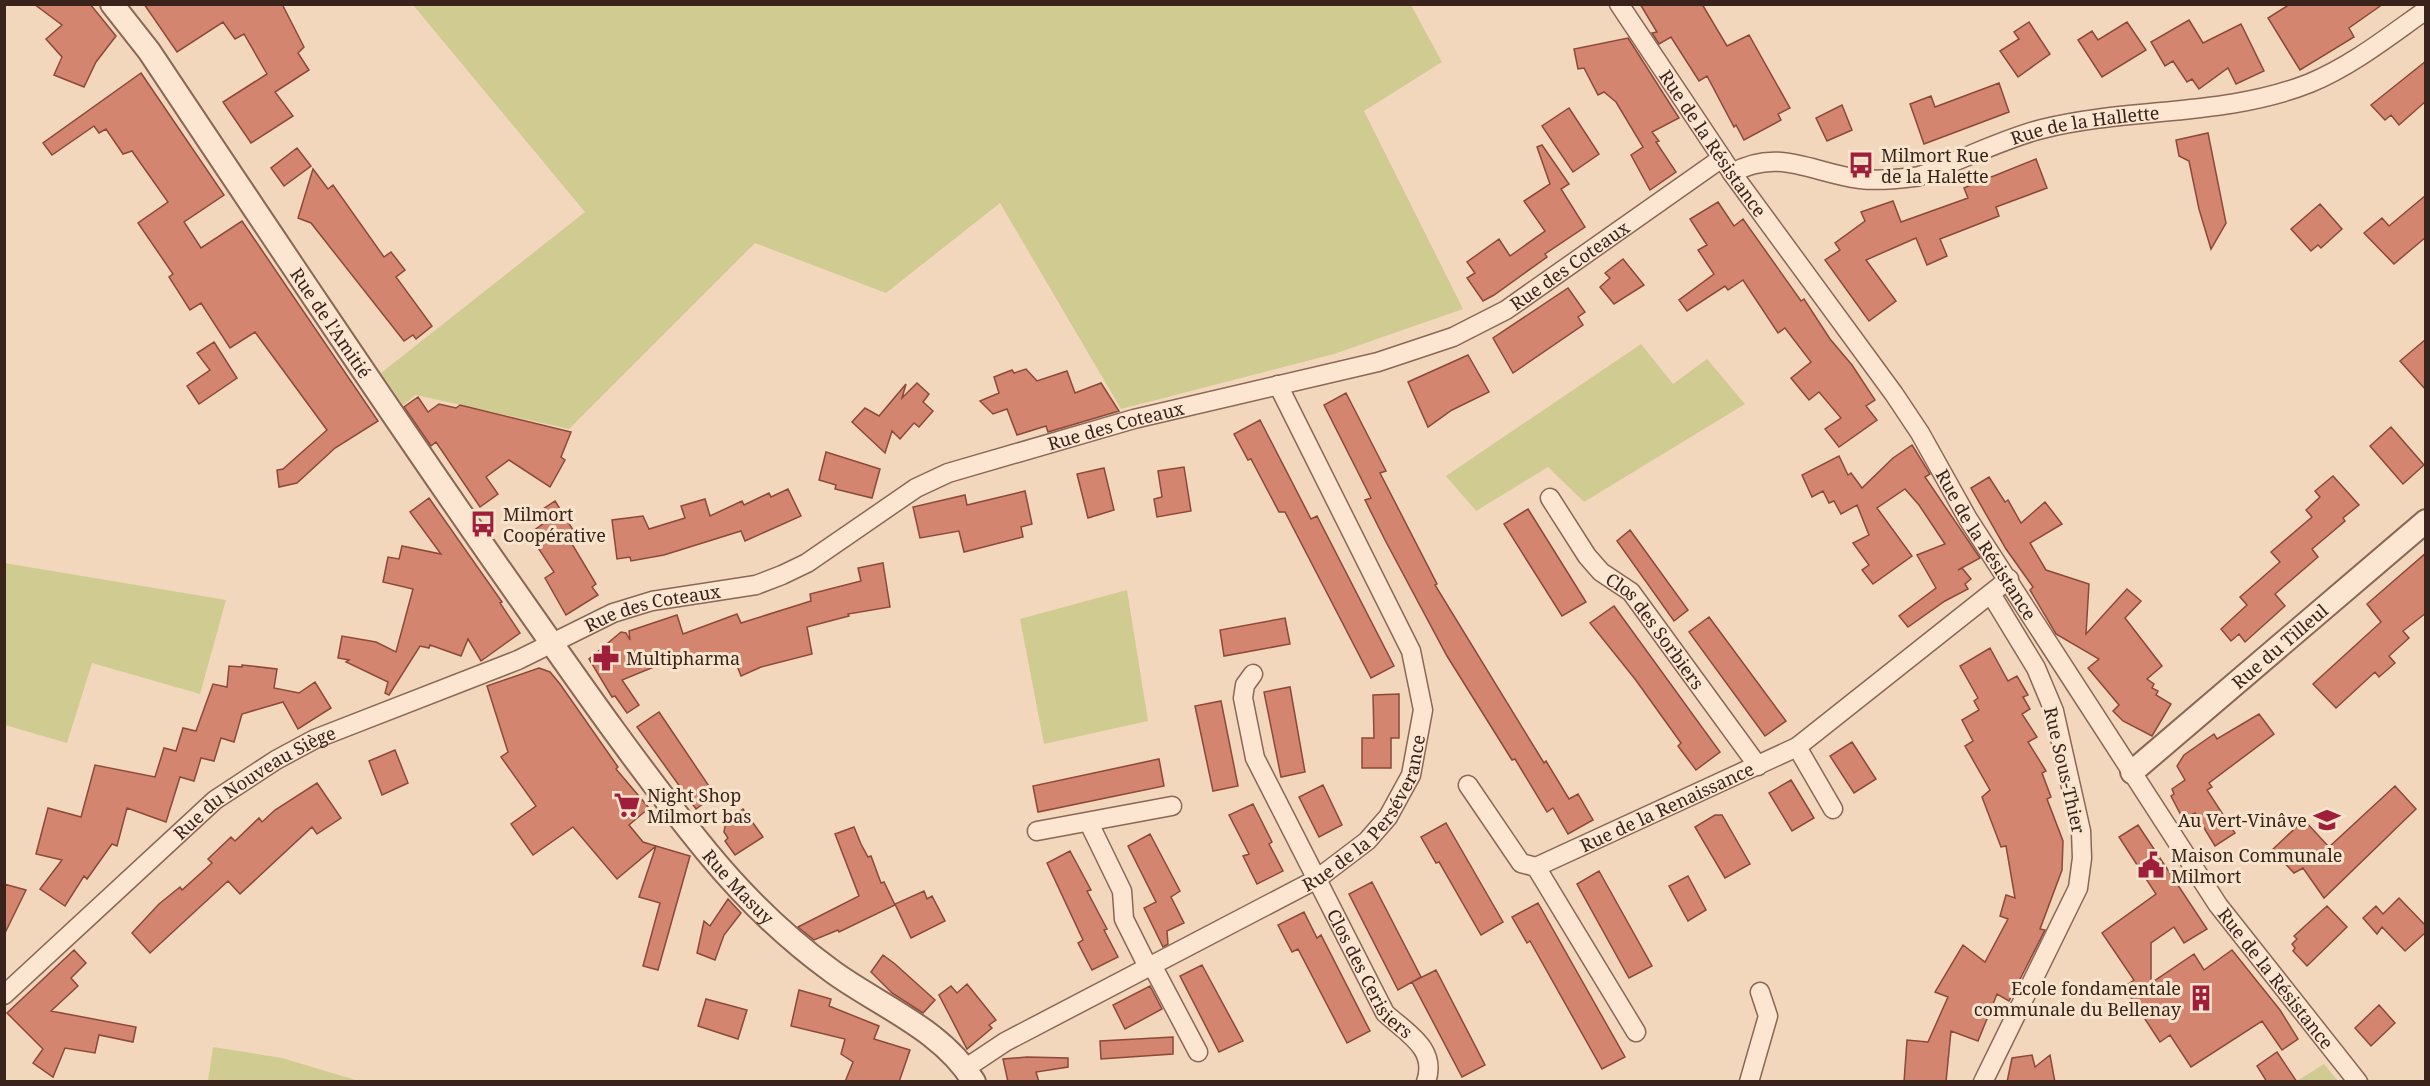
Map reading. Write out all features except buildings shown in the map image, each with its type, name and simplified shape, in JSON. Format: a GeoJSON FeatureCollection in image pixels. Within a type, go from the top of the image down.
{"type":"FeatureCollection","features":[{"type":"Feature","properties":{"kind":"street","name":"Rue de l'Amitié"},"geometry":{"type":"LineString","coordinates":[[112,4],[149,51],[359,367],[551,642]]}},
{"type":"Feature","properties":{"kind":"street","name":"Rue de la Résistance"},"geometry":{"type":"LineString","coordinates":[[1619,4],[1727,166],[1920,433],[1968,519],[2009,579],[2218,906],[2358,1082]]}},
{"type":"Feature","properties":{"kind":"street","name":"Rue de la Hallette"},"geometry":{"type":"LineString","coordinates":[[1673,192],[1727,166],[1755,162],[1789,162],[1860,179],[1916,177],[2043,129],[2090,120],[2191,110],[2244,101],[2310,83],[2352,62],[2426,10]]}},
{"type":"Feature","properties":{"kind":"street","name":"Rue des Coteaux"},"geometry":{"type":"LineString","coordinates":[[551,642],[613,613],[652,601],[756,585],[782,575],[807,563],[916,488],[948,473],[1134,419],[1378,362],[1453,337],[1506,310],[1673,192]]}},
{"type":"Feature","properties":{"kind":"street","name":"Rue de la Perséverance"},"geometry":{"type":"LineString","coordinates":[[970,1075],[1005,1042],[1317,879],[1367,841],[1388,817],[1411,775],[1423,710],[1408,643],[1278,385]]}},
{"type":"Feature","properties":{"kind":"street","name":"Clos des Sorbiers"},"geometry":{"type":"LineString","coordinates":[[1550,498],[1587,556],[1601,572],[1631,592],[1758,766]]}},
{"type":"Feature","properties":{"kind":"street","name":"Rue du Tilleul"},"geometry":{"type":"LineString","coordinates":[[2132,772],[2426,521]]}},
{"type":"Feature","properties":{"kind":"street","name":"Rue de la Renaissance"},"geometry":{"type":"LineString","coordinates":[[1536,867],[1797,747],[2009,579]]}},
{"type":"Feature","properties":{"kind":"street","name":"Rue Sous-Thier"},"geometry":{"type":"LineString","coordinates":[[1983,1082],[2079,888],[2082,858],[2077,807],[2054,711],[2036,668],[1991,594]]}},
{"type":"Feature","properties":{"kind":"street","name":"Rue du Nouveau Siège"},"geometry":{"type":"LineString","coordinates":[[4,995],[214,800],[242,781],[315,740],[518,660],[551,642]]}},
{"type":"Feature","properties":{"kind":"street","name":"Rue Masuy"},"geometry":{"type":"LineString","coordinates":[[551,642],[708,853],[764,916],[831,970],[929,1035],[970,1075]]}},
{"type":"Feature","properties":{"kind":"street","name":"Clos des Cerisiers"},"geometry":{"type":"LineString","coordinates":[[1253,674],[1245,685],[1243,698],[1255,758],[1385,1013],[1416,1037],[1428,1062],[1428,1077]]}},
{"type":"Feature","properties":{"kind":"street"},"geometry":{"type":"LineString","coordinates":[[1797,747],[1833,809]]}},
{"type":"Feature","properties":{"kind":"street"},"geometry":{"type":"LineString","coordinates":[[1468,785],[1521,862],[1536,867],[1636,1032]]}},
{"type":"Feature","properties":{"kind":"street"},"geometry":{"type":"LineString","coordinates":[[1037,831],[1172,806]]}},
{"type":"Feature","properties":{"kind":"street"},"geometry":{"type":"LineString","coordinates":[[1089,823],[1122,891],[1124,919],[1198,1052]]}},
{"type":"Feature","properties":{"kind":"street"},"geometry":{"type":"LineString","coordinates":[[1749,1082],[1768,1016],[1760,992]]}},
{"type":"Feature","properties":{"kind":"shaded area"},"geometry":{"type":"Polygon","coordinates":[[[413,5],[1411,5],[1442,62],[1364,111],[1463,309],[1334,354],[1121,409],[1000,203],[886,293],[755,243],[569,429],[416,395],[403,405],[381,373],[585,212],[413,5]]]}},
{"type":"Feature","properties":{"kind":"shaded area"},"geometry":{"type":"Polygon","coordinates":[[[1641,344],[1673,384],[1707,359],[1745,404],[1584,502],[1548,467],[1476,511],[1446,476],[1641,344]]]}},
{"type":"Feature","properties":{"kind":"shaded area"},"geometry":{"type":"Polygon","coordinates":[[[4,563],[226,600],[200,694],[92,663],[67,743],[5,725],[4,563]]]}},
{"type":"Feature","properties":{"kind":"shaded area"},"geometry":{"type":"Polygon","coordinates":[[[1127,590],[1148,721],[1044,744],[1020,619],[1127,590]]]}},
{"type":"Feature","properties":{"kind":"shaded area"},"geometry":{"type":"Polygon","coordinates":[[[213,1047],[282,1058],[359,1081],[208,1081],[213,1047]]]}},
{"type":"Feature","properties":{"kind":"shaded area"},"geometry":{"type":"Polygon","coordinates":[[[2324,1064],[2338,1081],[2297,1081],[2324,1064]]]}},
{"type":"Feature","properties":{"kind":"place","name":"Milmort Rue de la Halette"},"geometry":{"type":"Point","coordinates":[1861,165]}},
{"type":"Feature","properties":{"kind":"place","name":"Milmort Coopérative"},"geometry":{"type":"Point","coordinates":[483,524]}},
{"type":"Feature","properties":{"kind":"place","name":"Multipharma"},"geometry":{"type":"Point","coordinates":[606,658]}},
{"type":"Feature","properties":{"kind":"place","name":"Night Shop Milmort bas"},"geometry":{"type":"Point","coordinates":[627,805]}},
{"type":"Feature","properties":{"kind":"place","name":"Au Vert-Vinâve"},"geometry":{"type":"Point","coordinates":[2327,820]}},
{"type":"Feature","properties":{"kind":"place","name":"Maison Communale Milmort"},"geometry":{"type":"Point","coordinates":[2151,865]}},
{"type":"Feature","properties":{"kind":"place","name":"Ecole fondamentale communale du Bellenay"},"geometry":{"type":"Point","coordinates":[2201,998]}}]}
